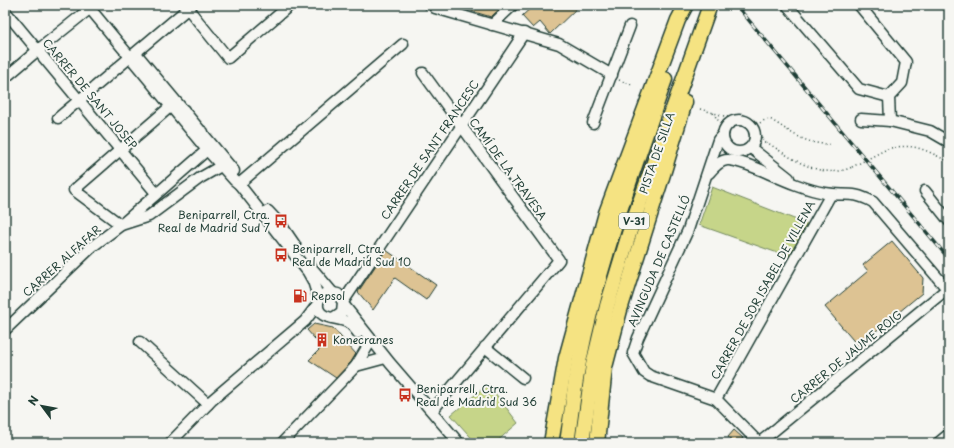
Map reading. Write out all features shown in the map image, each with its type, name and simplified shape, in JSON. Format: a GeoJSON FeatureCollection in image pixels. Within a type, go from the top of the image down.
{"type":"FeatureCollection","features":[{"type":"Feature","properties":{"kind":"highway"},"geometry":{"type":"LineString","coordinates":[[551,443],[566,358],[606,213],[678,20],[686,5]]}},
{"type":"Feature","properties":{"kind":"highway","name":"PISTA DE SILLA"},"geometry":{"type":"LineString","coordinates":[[567,443],[579,361],[593,302],[617,218],[690,5]]}},
{"type":"Feature","properties":{"kind":"highway"},"geometry":{"type":"LineString","coordinates":[[597,443],[605,367],[620,310],[689,86],[708,34],[711,5]]}},
{"type":"Feature","properties":{"kind":"highway","name":"PISTA DE SILLA"},"geometry":{"type":"LineString","coordinates":[[582,443],[593,365],[607,306],[632,224],[711,5]]}},
{"type":"Feature","properties":{"kind":"street"},"geometry":{"type":"LineString","coordinates":[[58,118],[133,55],[188,6],[228,58],[290,5]]}},
{"type":"Feature","properties":{"kind":"street"},"geometry":{"type":"LineString","coordinates":[[492,24],[513,5]]}},
{"type":"Feature","properties":{"kind":"street"},"geometry":{"type":"LineString","coordinates":[[787,5],[859,89],[889,97]]}},
{"type":"Feature","properties":{"kind":"street"},"geometry":{"type":"LineString","coordinates":[[859,5],[906,62],[902,83],[889,97],[890,121]]}},
{"type":"Feature","properties":{"kind":"street"},"geometry":{"type":"LineString","coordinates":[[5,78],[91,7],[203,132],[224,164],[238,180],[250,198],[308,272],[313,281],[320,312],[328,317],[347,322],[352,325],[432,411],[458,443]]}},
{"type":"Feature","properties":{"kind":"street"},"geometry":{"type":"LineString","coordinates":[[432,9],[524,33],[565,47],[616,78]]}},
{"type":"Feature","properties":{"kind":"street","name":"CARRER DE SANT JOSEP"},"geometry":{"type":"LineString","coordinates":[[5,11],[156,193]]}},
{"type":"Feature","properties":{"kind":"street"},"geometry":{"type":"LineString","coordinates":[[592,123],[616,78],[630,26]]}},
{"type":"Feature","properties":{"kind":"street","name":"CARRER DE SANT FRANCESC"},"geometry":{"type":"LineString","coordinates":[[344,303],[356,281],[524,33]]}},
{"type":"Feature","properties":{"kind":"street"},"geometry":{"type":"LineString","coordinates":[[238,180],[403,44]]}},
{"type":"Feature","properties":{"kind":"street"},"geometry":{"type":"LineString","coordinates":[[133,55],[171,106],[207,150],[224,164]]}},
{"type":"Feature","properties":{"kind":"street","name":"CAMÍ DE LA TRAVESA"},"geometry":{"type":"LineString","coordinates":[[423,73],[559,260],[485,347]]}},
{"type":"Feature","properties":{"kind":"street"},"geometry":{"type":"LineString","coordinates":[[184,110],[174,105],[171,106],[74,190],[121,225],[207,150],[208,145],[204,139],[203,132]]}},
{"type":"Feature","properties":{"kind":"street"},"geometry":{"type":"LineString","coordinates":[[745,164],[741,153],[728,148],[723,139],[724,132],[735,119],[748,122],[755,136],[798,185]]}},
{"type":"Feature","properties":{"kind":"street"},"geometry":{"type":"LineString","coordinates":[[861,119],[890,121],[930,130],[949,142]]}},
{"type":"Feature","properties":{"kind":"street","name":"AVINGUDA DE CASTELLÓ"},"geometry":{"type":"LineString","coordinates":[[716,398],[650,376],[640,367],[633,353],[638,338],[688,230],[718,140],[724,132]]}},
{"type":"Feature","properties":{"kind":"street"},"geometry":{"type":"LineString","coordinates":[[741,153],[755,136]]}},
{"type":"Feature","properties":{"kind":"street"},"geometry":{"type":"LineString","coordinates":[[707,176],[715,165],[727,160],[745,164],[798,185],[831,194],[855,194],[873,202],[948,290]]}},
{"type":"Feature","properties":{"kind":"street","name":"CARRER ALFAFAR"},"geometry":{"type":"LineString","coordinates":[[5,330],[93,246],[121,225],[149,216],[200,178],[224,164]]}},
{"type":"Feature","properties":{"kind":"street"},"geometry":{"type":"LineString","coordinates":[[925,191],[949,220]]}},
{"type":"Feature","properties":{"kind":"street","name":"CARRER DE SOR ISABEL DE VILLENA"},"geometry":{"type":"LineString","coordinates":[[716,398],[831,194]]}},
{"type":"Feature","properties":{"kind":"street"},"geometry":{"type":"LineString","coordinates":[[250,198],[268,211],[282,226],[312,269],[344,303],[386,361]]}},
{"type":"Feature","properties":{"kind":"street","name":"CARRER DE SANT FRANCESC"},"geometry":{"type":"LineString","coordinates":[[334,292],[356,281]]}},
{"type":"Feature","properties":{"kind":"street","name":"CARRER DE JAUME ROIG"},"geometry":{"type":"LineString","coordinates":[[759,443],[948,290]]}},
{"type":"Feature","properties":{"kind":"street"},"geometry":{"type":"LineString","coordinates":[[170,443],[208,404],[304,321],[324,294],[334,292]]}},
{"type":"Feature","properties":{"kind":"street"},"geometry":{"type":"LineString","coordinates":[[304,321],[339,315],[344,303]]}},
{"type":"Feature","properties":{"kind":"street"},"geometry":{"type":"LineString","coordinates":[[140,342],[208,404]]}},
{"type":"Feature","properties":{"kind":"street"},"geometry":{"type":"LineString","coordinates":[[282,443],[356,366],[369,344]]}},
{"type":"Feature","properties":{"kind":"street"},"geometry":{"type":"LineString","coordinates":[[432,411],[485,347],[523,378]]}},
{"type":"Feature","properties":{"kind":"street"},"geometry":{"type":"LineString","coordinates":[[356,366],[386,361]]}},
{"type":"Feature","properties":{"kind":"street"},"geometry":{"type":"LineString","coordinates":[[716,398],[759,443]]}},
{"type":"Feature","properties":{"kind":"street"},"geometry":{"type":"LineString","coordinates":[[938,443],[949,434]]}},
{"type":"Feature","properties":{"kind":"path"},"geometry":{"type":"LineString","coordinates":[[418,5],[432,9]]}},
{"type":"Feature","properties":{"kind":"path"},"geometry":{"type":"LineString","coordinates":[[616,78],[632,85]]}},
{"type":"Feature","properties":{"kind":"path"},"geometry":{"type":"LineString","coordinates":[[700,109],[735,119],[747,117],[755,136],[804,163],[822,171],[833,173],[852,167],[887,149],[899,146],[916,146],[949,162]]}},
{"type":"Feature","properties":{"kind":"path"},"geometry":{"type":"LineString","coordinates":[[713,113],[724,132]]}},
{"type":"Feature","properties":{"kind":"path"},"geometry":{"type":"LineString","coordinates":[[755,136],[765,120],[770,119],[805,141],[818,145],[831,144]]}},
{"type":"Feature","properties":{"kind":"path"},"geometry":{"type":"LineString","coordinates":[[755,136],[769,143]]}},
{"type":"Feature","properties":{"kind":"green space"},"geometry":{"type":"Polygon","coordinates":[[[712,187],[807,224],[789,257],[699,225],[712,187]]]}},
{"type":"Feature","properties":{"kind":"green space"},"geometry":{"type":"Polygon","coordinates":[[[488,384],[518,423],[495,443],[476,443],[451,415],[488,384]]]}},
{"type":"Feature","properties":{"kind":"building"},"geometry":{"type":"Polygon","coordinates":[[[504,5],[491,17],[455,6],[504,5]]]}},
{"type":"Feature","properties":{"kind":"building"},"geometry":{"type":"Polygon","coordinates":[[[534,5],[580,5],[550,34],[540,22],[533,28],[522,16],[534,5]]]}},
{"type":"Feature","properties":{"kind":"building"},"geometry":{"type":"Polygon","coordinates":[[[892,241],[923,278],[922,293],[858,346],[825,307],[868,271],[863,265],[892,241]]]}},
{"type":"Feature","properties":{"kind":"building"},"geometry":{"type":"Polygon","coordinates":[[[386,250],[436,285],[426,300],[395,278],[373,310],[358,292],[386,250]]]}},
{"type":"Feature","properties":{"kind":"building"},"geometry":{"type":"Polygon","coordinates":[[[314,324],[333,328],[356,354],[351,362],[336,378],[309,360],[322,347],[307,330],[314,324]]]}},
{"type":"Feature","properties":{"kind":"building"},"geometry":{"type":"Polygon","coordinates":[[[734,430],[743,438],[739,443],[734,443],[728,437],[734,430]]]}},
{"type":"Feature","properties":{"kind":"railway"},"geometry":{"type":"LineString","coordinates":[[736,5],[949,259]]}},
{"type":"Feature","properties":{"kind":"place","name":"Beniparrell, Ctra. Real de Madrid Sud 7"},"geometry":{"type":"Point","coordinates":[281,221]}},
{"type":"Feature","properties":{"kind":"place","name":"Beniparrell, Ctra. Real de Madrid Sud 10"},"geometry":{"type":"Point","coordinates":[281,255]}},
{"type":"Feature","properties":{"kind":"place","name":"Repsol"},"geometry":{"type":"Point","coordinates":[300,296]}},
{"type":"Feature","properties":{"kind":"place","name":"Konecranes"},"geometry":{"type":"Point","coordinates":[322,340]}},
{"type":"Feature","properties":{"kind":"place","name":"Beniparrell, Ctra. Real de Madrid Sud 36"},"geometry":{"type":"Point","coordinates":[405,395]}}]}
